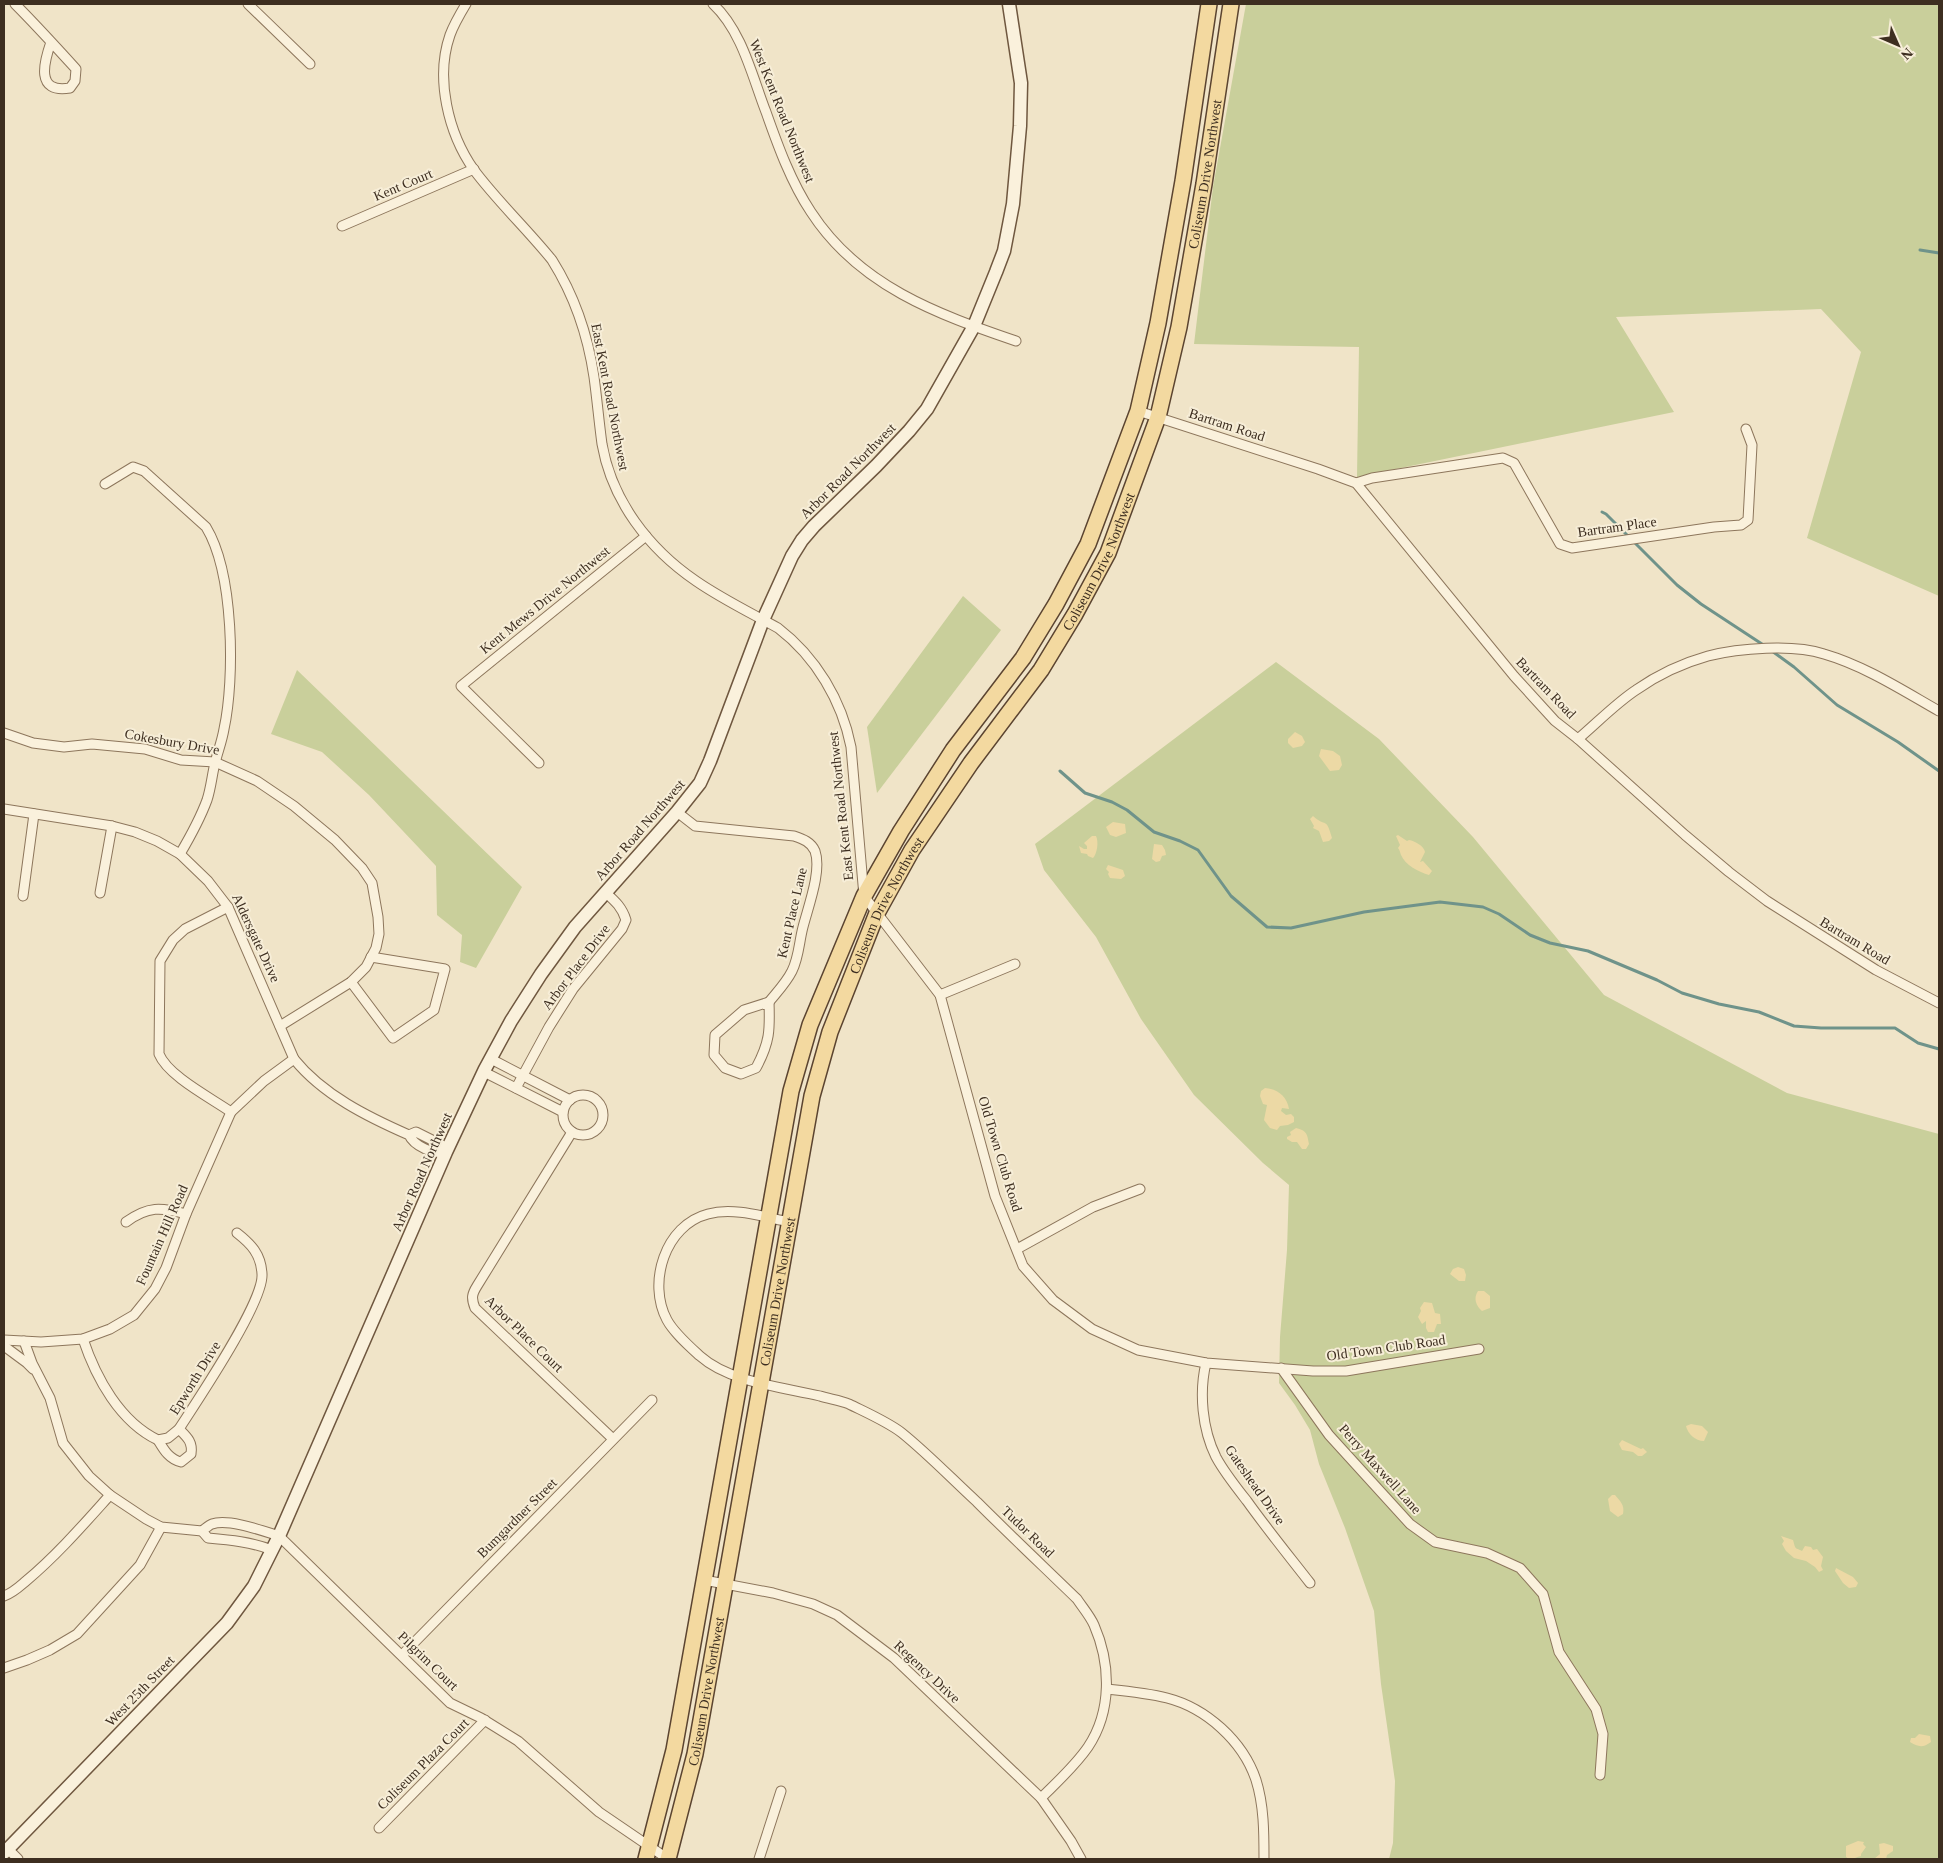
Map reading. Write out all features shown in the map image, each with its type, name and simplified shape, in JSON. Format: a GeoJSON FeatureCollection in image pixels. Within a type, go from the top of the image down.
{"type":"FeatureCollection","features":[{"type":"Feature","properties":{"kind":"main road","name":"Coliseum Drive Northwest"},"geometry":{"type":"LineString","coordinates":[[648,1853],[674,1750],[791,1091],[810,1025],[864,896],[901,831],[953,750],[1023,658],[1056,604],[1088,544],[1138,411],[1158,323],[1183,181],[1209,4]]}},
{"type":"Feature","properties":{"kind":"main road","name":"Coliseum Drive Northwest"},"geometry":{"type":"LineString","coordinates":[[668,1859],[695,1754],[812,1096],[828,1041],[878,913],[912,850],[971,763],[1041,670],[1075,614],[1108,553],[1158,417],[1179,327],[1202,194],[1230,4]]}},
{"type":"Feature","properties":{"kind":"street"},"geometry":{"type":"LineString","coordinates":[[15,4],[51,42],[76,69],[74,81],[70,88],[61,90],[54,88],[46,82],[44,73],[45,60],[51,42]]}},
{"type":"Feature","properties":{"kind":"street"},"geometry":{"type":"LineString","coordinates":[[248,4],[310,64]]}},
{"type":"Feature","properties":{"kind":"street","name":"East Kent Road Northwest"},"geometry":{"type":"LineString","coordinates":[[466,4],[450,35],[444,64],[450,122],[460,147],[474,169],[552,260],[562,276],[582,325],[590,357],[602,446],[612,478],[630,517],[673,564],[695,581],[790,637],[818,669],[828,685],[848,729],[864,896],[878,913]]}},
{"type":"Feature","properties":{"kind":"street","name":"West Kent Road Northwest"},"geometry":{"type":"LineString","coordinates":[[713,4],[726,19],[733,31],[745,57],[784,159],[799,191],[822,227],[851,258],[897,292],[918,304],[1016,341]]}},
{"type":"Feature","properties":{"kind":"street","name":"Arbor Road Northwest"},"geometry":{"type":"LineString","coordinates":[[279,1536],[446,1152],[484,1072],[512,1021],[541,974],[575,927],[678,812],[700,783],[777,586],[802,540],[876,466],[921,416],[974,326],[1004,251],[1013,204],[1020,126],[1021,83],[1010,4]]}},
{"type":"Feature","properties":{"kind":"street","name":"Kent Court"},"geometry":{"type":"LineString","coordinates":[[342,226],[474,169]]}},
{"type":"Feature","properties":{"kind":"street","name":"Bartram Road"},"geometry":{"type":"LineString","coordinates":[[1138,411],[1356,483],[1514,676],[1555,721],[1578,739],[1685,835],[1767,901],[1876,970],[1939,1003]]}},
{"type":"Feature","properties":{"kind":"street","name":"Bartram Place"},"geometry":{"type":"LineString","coordinates":[[1356,483],[1372,478],[1504,458],[1514,463],[1560,544],[1572,548],[1714,527],[1741,525],[1748,520],[1752,445],[1746,429]]}},
{"type":"Feature","properties":{"kind":"street"},"geometry":{"type":"LineString","coordinates":[[105,484],[134,467],[144,471],[206,527],[213,539],[220,563],[226,596],[230,662],[224,729],[207,798],[180,854]]}},
{"type":"Feature","properties":{"kind":"street","name":"Kent Mews Drive Northwest"},"geometry":{"type":"LineString","coordinates":[[539,763],[460,686],[646,536]]}},
{"type":"Feature","properties":{"kind":"street"},"geometry":{"type":"LineString","coordinates":[[1578,739],[1621,701],[1652,680],[1705,657],[1762,649],[1791,648],[1823,654],[1863,670],[1939,711]]}},
{"type":"Feature","properties":{"kind":"street","name":"Cokesbury Drive"},"geometry":{"type":"LineString","coordinates":[[4,733],[33,743],[64,746],[92,744],[145,750],[181,760],[215,762],[257,781],[294,806],[335,840],[362,868],[372,883],[378,917],[379,934],[376,948],[366,967],[351,982],[280,1026]]}},
{"type":"Feature","properties":{"kind":"street","name":"Aldersgate Drive"},"geometry":{"type":"LineString","coordinates":[[4,809],[112,826],[142,835],[180,854],[222,896],[294,1060],[304,1072],[354,1108],[409,1135],[412,1141],[438,1154],[446,1152]]}},
{"type":"Feature","properties":{"kind":"street","name":"Kent Place Lane"},"geometry":{"type":"LineString","coordinates":[[678,812],[695,826],[794,836],[807,841],[813,849],[817,862],[815,881],[799,951],[786,982],[769,1002]]}},
{"type":"Feature","properties":{"kind":"street"},"geometry":{"type":"LineString","coordinates":[[22,896],[34,814]]}},
{"type":"Feature","properties":{"kind":"street"},"geometry":{"type":"LineString","coordinates":[[100,893],[112,826]]}},
{"type":"Feature","properties":{"kind":"street","name":"Arbor Place Drive"},"geometry":{"type":"LineString","coordinates":[[516,1088],[548,1027],[573,989],[622,929],[626,920],[623,911],[618,903],[605,892]]}},
{"type":"Feature","properties":{"kind":"street"},"geometry":{"type":"LineString","coordinates":[[228,907],[185,929],[173,940],[160,961],[158,1054],[162,1063],[173,1073],[231,1112]]}},
{"type":"Feature","properties":{"kind":"street","name":"Old Town Club Road"},"geometry":{"type":"LineString","coordinates":[[878,913],[940,995],[995,1196],[1023,1266],[1053,1300],[1092,1329],[1138,1350],[1206,1363],[1318,1371],[1346,1371],[1479,1349]]}},
{"type":"Feature","properties":{"kind":"street"},"geometry":{"type":"LineString","coordinates":[[351,982],[393,1038],[434,1010],[445,969],[371,957]]}},
{"type":"Feature","properties":{"kind":"street"},"geometry":{"type":"LineString","coordinates":[[940,995],[1015,964]]}},
{"type":"Feature","properties":{"kind":"street"},"geometry":{"type":"LineString","coordinates":[[769,1002],[770,1030],[765,1050],[756,1068],[741,1074],[725,1068],[714,1055],[715,1035],[744,1010],[769,1002]]}},
{"type":"Feature","properties":{"kind":"street"},"geometry":{"type":"LineString","coordinates":[[491,1059],[570,1100]]}},
{"type":"Feature","properties":{"kind":"street","name":"Fountain Hill Road"},"geometry":{"type":"LineString","coordinates":[[4,1340],[40,1342],[83,1339],[126,1321],[144,1305],[166,1268],[186,1214],[231,1112],[264,1081],[294,1060]]}},
{"type":"Feature","properties":{"kind":"street"},"geometry":{"type":"LineString","coordinates":[[484,1072],[563,1112]]}},
{"type":"Feature","properties":{"kind":"street"},"geometry":{"type":"LineString","coordinates":[[576,1096],[589,1096],[600,1104],[603,1117],[598,1129],[593,1133],[580,1136],[572,1132],[565,1124],[563,1112],[570,1100],[576,1096]]}},
{"type":"Feature","properties":{"kind":"street","name":"Arbor Place Court"},"geometry":{"type":"LineString","coordinates":[[572,1132],[472,1294],[472,1300],[475,1308],[613,1439]]}},
{"type":"Feature","properties":{"kind":"street"},"geometry":{"type":"LineString","coordinates":[[1017,1250],[1093,1207],[1140,1189]]}},
{"type":"Feature","properties":{"kind":"street"},"geometry":{"type":"LineString","coordinates":[[126,1222],[136,1215],[158,1208],[186,1214]]}},
{"type":"Feature","properties":{"kind":"street","name":"Tudor Road"},"geometry":{"type":"LineString","coordinates":[[790,1222],[733,1212],[709,1214],[700,1217],[681,1231],[665,1255],[659,1278],[662,1307],[673,1328],[714,1368],[741,1379],[762,1382],[847,1403],[900,1432],[949,1476],[1077,1599],[1093,1623],[1104,1654],[1107,1689],[1102,1719],[1094,1737],[1071,1767],[1041,1798]]}},
{"type":"Feature","properties":{"kind":"street","name":"Epworth Drive"},"geometry":{"type":"LineString","coordinates":[[158,1440],[168,1438],[179,1429],[235,1338],[251,1309],[262,1283],[262,1274],[255,1250],[237,1233]]}},
{"type":"Feature","properties":{"kind":"street"},"geometry":{"type":"LineString","coordinates":[[83,1339],[91,1362],[106,1391],[138,1427],[149,1436],[158,1440],[166,1453],[174,1460],[181,1462],[192,1454],[192,1445],[179,1429]]}},
{"type":"Feature","properties":{"kind":"street"},"geometry":{"type":"LineString","coordinates":[[24,1341],[50,1398],[63,1442],[89,1476],[110,1496],[161,1527],[202,1531],[212,1524],[246,1526],[279,1536]]}},
{"type":"Feature","properties":{"kind":"street"},"geometry":{"type":"LineString","coordinates":[[4,1346],[27,1363],[38,1375]]}},
{"type":"Feature","properties":{"kind":"street","name":"Gateshead Drive"},"geometry":{"type":"LineString","coordinates":[[1206,1363],[1202,1382],[1202,1400],[1206,1424],[1216,1456],[1257,1515],[1310,1583]]}},
{"type":"Feature","properties":{"kind":"street","name":"Perry Maxwell Lane"},"geometry":{"type":"LineString","coordinates":[[1281,1368],[1329,1435],[1410,1524],[1435,1542],[1487,1553],[1520,1568],[1543,1594],[1559,1652],[1596,1709],[1603,1734],[1600,1775]]}},
{"type":"Feature","properties":{"kind":"street","name":"Bumgardner Street"},"geometry":{"type":"LineString","coordinates":[[402,1655],[652,1400]]}},
{"type":"Feature","properties":{"kind":"street"},"geometry":{"type":"LineString","coordinates":[[4,1596],[10,1594],[64,1546],[110,1496]]}},
{"type":"Feature","properties":{"kind":"street"},"geometry":{"type":"LineString","coordinates":[[242,1541],[246,1526]]}},
{"type":"Feature","properties":{"kind":"street"},"geometry":{"type":"LineString","coordinates":[[4,1670],[50,1650],[77,1634],[140,1565],[161,1527]]}},
{"type":"Feature","properties":{"kind":"street"},"geometry":{"type":"LineString","coordinates":[[202,1531],[208,1538],[242,1541],[272,1550]]}},
{"type":"Feature","properties":{"kind":"street","name":"West 25th Street"},"geometry":{"type":"LineString","coordinates":[[6,1851],[227,1623],[254,1586],[279,1536]]}},
{"type":"Feature","properties":{"kind":"street","name":"Pilgrim Court"},"geometry":{"type":"LineString","coordinates":[[279,1536],[450,1703],[485,1720],[518,1741],[648,1853],[668,1859]]}},
{"type":"Feature","properties":{"kind":"street","name":"Regency Drive"},"geometry":{"type":"LineString","coordinates":[[704,1580],[773,1593],[805,1602],[837,1615],[894,1658],[1041,1798],[1071,1841],[1081,1859]]}},
{"type":"Feature","properties":{"kind":"street"},"geometry":{"type":"LineString","coordinates":[[1107,1689],[1150,1694],[1186,1704],[1211,1719],[1225,1732],[1251,1767],[1256,1780],[1264,1832],[1264,1859]]}},
{"type":"Feature","properties":{"kind":"street","name":"Coliseum Plaza Court"},"geometry":{"type":"LineString","coordinates":[[379,1828],[485,1720]]}},
{"type":"Feature","properties":{"kind":"street"},"geometry":{"type":"LineString","coordinates":[[759,1859],[781,1790]]}},
{"type":"Feature","properties":{"kind":"street"},"geometry":{"type":"LineString","coordinates":[[6,1851],[18,1859]]}},
{"type":"Feature","properties":{"kind":"green space"},"geometry":{"type":"Polygon","coordinates":[[[1246,4],[1939,4],[1939,596],[1807,538],[1861,352],[1821,309],[1616,317],[1674,412],[1357,477],[1359,347],[1194,344],[1213,187],[1246,4]]]}},
{"type":"Feature","properties":{"kind":"green space"},"geometry":{"type":"Polygon","coordinates":[[[963,596],[1001,630],[877,793],[867,727],[963,596]]]}},
{"type":"Feature","properties":{"kind":"green space"},"geometry":{"type":"Polygon","coordinates":[[[1276,662],[1379,739],[1473,837],[1604,995],[1787,1093],[1939,1134],[1939,1859],[1389,1859],[1393,1843],[1395,1781],[1381,1684],[1374,1611],[1345,1528],[1319,1464],[1310,1430],[1279,1383],[1289,1185],[1263,1163],[1194,1095],[1141,1019],[1096,937],[1044,870],[1035,844],[1276,662]]]}},
{"type":"Feature","properties":{"kind":"green space"},"geometry":{"type":"Polygon","coordinates":[[[297,670],[522,887],[476,968],[460,962],[462,935],[437,915],[436,866],[369,795],[322,752],[271,734],[297,670]]]}},
{"type":"Feature","properties":{"kind":"sand"},"geometry":{"type":"Polygon","coordinates":[[[1295,732],[1302,736],[1305,742],[1302,746],[1293,748],[1288,743],[1288,739],[1295,732]]]}},
{"type":"Feature","properties":{"kind":"sand"},"geometry":{"type":"Polygon","coordinates":[[[1321,749],[1333,751],[1340,756],[1342,765],[1339,770],[1330,771],[1319,756],[1321,749]]]}},
{"type":"Feature","properties":{"kind":"sand"},"geometry":{"type":"Polygon","coordinates":[[[1313,816],[1327,825],[1332,838],[1329,841],[1323,842],[1319,831],[1313,828],[1314,826],[1310,819],[1313,816]]]}},
{"type":"Feature","properties":{"kind":"sand"},"geometry":{"type":"Polygon","coordinates":[[[1113,822],[1125,824],[1126,833],[1116,837],[1110,835],[1106,827],[1113,822]]]}},
{"type":"Feature","properties":{"kind":"sand"},"geometry":{"type":"Polygon","coordinates":[[[1398,835],[1423,848],[1425,852],[1420,862],[1423,861],[1432,871],[1429,875],[1413,868],[1403,859],[1398,848],[1400,845],[1396,836],[1398,835]]]}},
{"type":"Feature","properties":{"kind":"sand"},"geometry":{"type":"Polygon","coordinates":[[[1092,836],[1096,836],[1097,841],[1093,858],[1081,853],[1079,846],[1087,849],[1084,843],[1092,836]]]}},
{"type":"Feature","properties":{"kind":"sand"},"geometry":{"type":"Polygon","coordinates":[[[1154,844],[1162,845],[1166,855],[1156,862],[1152,859],[1154,844]]]}},
{"type":"Feature","properties":{"kind":"sand"},"geometry":{"type":"Polygon","coordinates":[[[1108,865],[1123,870],[1125,876],[1121,879],[1110,878],[1109,872],[1106,869],[1108,865]]]}},
{"type":"Feature","properties":{"kind":"sand"},"geometry":{"type":"Polygon","coordinates":[[[1265,1088],[1274,1090],[1284,1097],[1289,1109],[1282,1108],[1281,1111],[1286,1115],[1291,1114],[1294,1117],[1294,1122],[1280,1126],[1277,1130],[1270,1128],[1264,1120],[1267,1105],[1263,1104],[1260,1096],[1261,1091],[1265,1088]]]}},
{"type":"Feature","properties":{"kind":"sand"},"geometry":{"type":"Polygon","coordinates":[[[1296,1128],[1307,1134],[1309,1144],[1306,1149],[1302,1149],[1297,1142],[1287,1139],[1291,1135],[1290,1132],[1296,1128]]]}},
{"type":"Feature","properties":{"kind":"sand"},"geometry":{"type":"Polygon","coordinates":[[[1458,1267],[1464,1269],[1465,1281],[1459,1281],[1450,1274],[1453,1269],[1458,1267]]]}},
{"type":"Feature","properties":{"kind":"sand"},"geometry":{"type":"Polygon","coordinates":[[[1478,1291],[1484,1291],[1490,1296],[1490,1308],[1482,1311],[1478,1307],[1475,1299],[1478,1291]]]}},
{"type":"Feature","properties":{"kind":"sand"},"geometry":{"type":"Polygon","coordinates":[[[1424,1302],[1432,1303],[1435,1313],[1440,1314],[1441,1324],[1437,1324],[1434,1332],[1428,1332],[1426,1321],[1422,1324],[1418,1317],[1424,1302]]]}},
{"type":"Feature","properties":{"kind":"sand"},"geometry":{"type":"Polygon","coordinates":[[[1691,1424],[1702,1426],[1708,1432],[1704,1441],[1698,1440],[1688,1432],[1686,1426],[1691,1424]]]}},
{"type":"Feature","properties":{"kind":"sand"},"geometry":{"type":"Polygon","coordinates":[[[1622,1440],[1641,1449],[1643,1448],[1647,1452],[1642,1456],[1638,1456],[1633,1452],[1622,1450],[1619,1444],[1622,1440]]]}},
{"type":"Feature","properties":{"kind":"sand"},"geometry":{"type":"Polygon","coordinates":[[[1615,1495],[1623,1506],[1623,1514],[1618,1517],[1610,1511],[1608,1499],[1615,1495]]]}},
{"type":"Feature","properties":{"kind":"sand"},"geometry":{"type":"Polygon","coordinates":[[[1781,1536],[1793,1540],[1796,1548],[1802,1551],[1805,1546],[1811,1547],[1813,1550],[1817,1549],[1823,1557],[1821,1566],[1823,1570],[1819,1572],[1806,1561],[1794,1558],[1786,1551],[1782,1544],[1784,1541],[1781,1536]]]}},
{"type":"Feature","properties":{"kind":"sand"},"geometry":{"type":"Polygon","coordinates":[[[1836,1568],[1853,1577],[1858,1583],[1856,1587],[1849,1588],[1843,1583],[1835,1571],[1836,1568]]]}},
{"type":"Feature","properties":{"kind":"sand"},"geometry":{"type":"Polygon","coordinates":[[[1919,1734],[1930,1736],[1931,1742],[1920,1746],[1910,1742],[1911,1738],[1915,1738],[1919,1734]]]}},
{"type":"Feature","properties":{"kind":"sand"},"geometry":{"type":"Polygon","coordinates":[[[1858,1841],[1864,1842],[1863,1844],[1866,1847],[1861,1856],[1852,1859],[1846,1857],[1846,1846],[1858,1841]]]}},
{"type":"Feature","properties":{"kind":"sand"},"geometry":{"type":"Polygon","coordinates":[[[1884,1843],[1893,1846],[1893,1851],[1887,1855],[1886,1859],[1874,1859],[1880,1854],[1879,1844],[1884,1843]]]}},
{"type":"Feature","properties":{"kind":"waterway"},"geometry":{"type":"LineString","coordinates":[[1920,250],[1939,253]]}},
{"type":"Feature","properties":{"kind":"waterway"},"geometry":{"type":"LineString","coordinates":[[1602,512],[1629,537]]}},
{"type":"Feature","properties":{"kind":"waterway"},"geometry":{"type":"LineString","coordinates":[[1634,542],[1677,585],[1701,604],[1765,646]]}},
{"type":"Feature","properties":{"kind":"waterway"},"geometry":{"type":"LineString","coordinates":[[1772,651],[1794,667],[1837,705],[1898,742],[1939,771]]}},
{"type":"Feature","properties":{"kind":"waterway"},"geometry":{"type":"LineString","coordinates":[[1060,771],[1085,793],[1112,802],[1127,810],[1154,832],[1180,841],[1198,850],[1231,896],[1267,927],[1291,928],[1364,912],[1440,902],[1483,907],[1499,914],[1530,935],[1550,943],[1588,951],[1657,980],[1682,993],[1719,1004],[1759,1012],[1794,1026],[1895,1028],[1918,1043],[1939,1049]]}}]}
